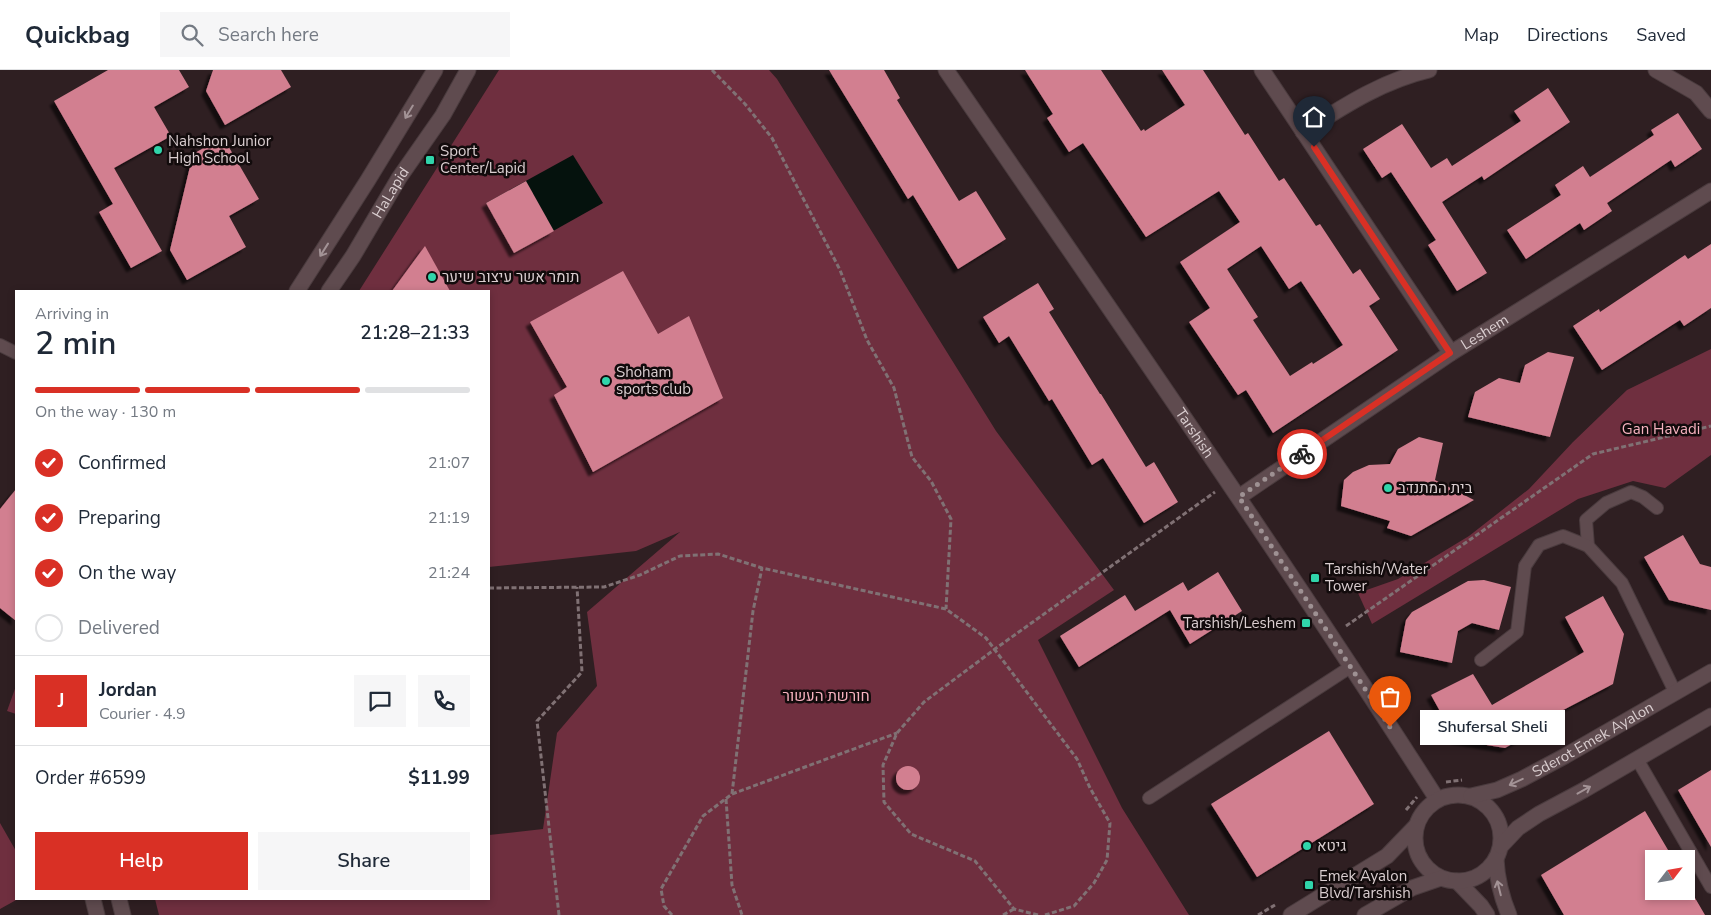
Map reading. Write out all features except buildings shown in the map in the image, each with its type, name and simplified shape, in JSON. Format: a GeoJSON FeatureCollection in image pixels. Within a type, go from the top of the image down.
{"type":"FeatureCollection","features":[{"type":"Feature","properties":{"kind":"street","name":"HaLapid"},"geometry":{"type":"LineString","coordinates":[[298,290],[368,180],[434,70]]}},
{"type":"Feature","properties":{"kind":"street","name":"HaLapid"},"geometry":{"type":"LineString","coordinates":[[331,290],[399,178],[443,115],[468,70]]}},
{"type":"Feature","properties":{"kind":"street","name":"Tarshish"},"geometry":{"type":"LineString","coordinates":[[946,70],[1229,482],[1352,666],[1437,799]]}},
{"type":"Feature","properties":{"kind":"street"},"geometry":{"type":"LineString","coordinates":[[1262,70],[1450,353]]}},
{"type":"Feature","properties":{"kind":"street"},"geometry":{"type":"LineString","coordinates":[[1304,132],[1357,98],[1407,75],[1429,70]]}},
{"type":"Feature","properties":{"kind":"street"},"geometry":{"type":"LineString","coordinates":[[1656,70],[1696,93],[1711,111]]}},
{"type":"Feature","properties":{"kind":"street","name":"Leshem"},"geometry":{"type":"LineString","coordinates":[[1239,497],[1450,353],[1711,191]]}},
{"type":"Feature","properties":{"kind":"street","name":"Sderot Emek Ayalon"},"geometry":{"type":"LineString","coordinates":[[1471,796],[1497,790],[1522,779],[1711,672]]}},
{"type":"Feature","properties":{"kind":"street"},"geometry":{"type":"LineString","coordinates":[[1509,915],[1497,881],[1498,852],[1518,828],[1539,814],[1711,716]]}},
{"type":"Feature","properties":{"kind":"street"},"geometry":{"type":"LineString","coordinates":[[1456,794],[1471,796],[1484,802],[1495,814],[1500,824],[1502,839],[1498,852],[1490,868],[1478,877],[1462,882],[1441,878],[1428,870],[1419,857],[1414,836],[1416,826],[1426,809],[1437,799],[1456,794]]}},
{"type":"Feature","properties":{"kind":"street"},"geometry":{"type":"LineString","coordinates":[[1291,915],[1387,856],[1416,826]]}},
{"type":"Feature","properties":{"kind":"street"},"geometry":{"type":"LineString","coordinates":[[1365,915],[1412,888],[1441,878]]}},
{"type":"Feature","properties":{"kind":"street"},"geometry":{"type":"LineString","coordinates":[[1457,881],[1482,906],[1487,915]]}},
{"type":"Feature","properties":{"kind":"street"},"geometry":{"type":"LineString","coordinates":[[93,900],[97,915]]}},
{"type":"Feature","properties":{"kind":"street"},"geometry":{"type":"LineString","coordinates":[[119,900],[122,915]]}},
{"type":"Feature","properties":{"kind":"lane"},"geometry":{"type":"LineString","coordinates":[[0,345],[15,352]]}},
{"type":"Feature","properties":{"kind":"lane"},"geometry":{"type":"LineString","coordinates":[[1588,546],[1586,520],[1606,503],[1631,492],[1643,497],[1657,508]]}},
{"type":"Feature","properties":{"kind":"lane"},"geometry":{"type":"LineString","coordinates":[[1481,660],[1517,632],[1525,566],[1538,545],[1563,536],[1588,546],[1622,583],[1675,692]]}},
{"type":"Feature","properties":{"kind":"lane"},"geometry":{"type":"LineString","coordinates":[[1148,798],[1352,666]]}},
{"type":"Feature","properties":{"kind":"lane"},"geometry":{"type":"LineString","coordinates":[[1637,759],[1711,887]]}},
{"type":"Feature","properties":{"kind":"path"},"geometry":{"type":"LineString","coordinates":[[712,70],[745,104],[772,138],[840,270],[867,340],[894,388],[912,457],[931,481],[951,519],[946,609]]}},
{"type":"Feature","properties":{"kind":"path"},"geometry":{"type":"LineString","coordinates":[[1331,636],[1593,454],[1711,426]]}},
{"type":"Feature","properties":{"kind":"path"},"geometry":{"type":"LineString","coordinates":[[1038,915],[1014,909],[975,861],[911,834],[884,802],[883,765],[897,733],[924,702],[1229,482]]}},
{"type":"Feature","properties":{"kind":"path"},"geometry":{"type":"LineString","coordinates":[[490,588],[604,587],[640,575],[680,556],[718,554],[762,568],[946,609],[986,638],[995,649],[1077,759],[1090,788],[1110,823],[1107,860],[1094,883],[1074,906],[1045,915]]}},
{"type":"Feature","properties":{"kind":"path"},"geometry":{"type":"LineString","coordinates":[[732,794],[752,611],[762,568]]}},
{"type":"Feature","properties":{"kind":"path"},"geometry":{"type":"LineString","coordinates":[[559,915],[536,721],[582,672],[577,587]]}},
{"type":"Feature","properties":{"kind":"path"},"geometry":{"type":"LineString","coordinates":[[672,915],[664,906],[661,888],[703,816],[732,794],[897,733]]}},
{"type":"Feature","properties":{"kind":"path"},"geometry":{"type":"LineString","coordinates":[[726,799],[732,885],[742,915]]}},
{"type":"Feature","properties":{"kind":"path"},"geometry":{"type":"LineString","coordinates":[[1004,915],[1014,909]]}},
{"type":"Feature","properties":{"kind":"green space","name":"חורשת העשור"},"geometry":{"type":"Polygon","coordinates":[[[499,70],[769,70],[777,79],[996,431],[1114,590],[1038,640],[1122,808],[1189,915],[159,915],[155,900],[490,900],[490,835],[543,829],[557,733],[597,686],[587,612],[680,532],[636,551],[490,567],[490,290],[360,290],[499,70]]]}},
{"type":"Feature","properties":{"kind":"green space","name":"Gan Havadi"},"geometry":{"type":"Polygon","coordinates":[[[1711,349],[1711,455],[1665,488],[1633,481],[1578,499],[1372,624],[1358,593],[1398,579],[1469,536],[1529,489],[1573,442],[1627,390],[1711,349]]]}},
{"type":"Feature","properties":{"kind":"green space"},"geometry":{"type":"Polygon","coordinates":[[[15,689],[15,714],[7,711],[15,689]]]}},
{"type":"Feature","properties":{"kind":"green space"},"geometry":{"type":"Polygon","coordinates":[[[0,823],[15,849],[16,900],[0,909],[0,823]]]}},
{"type":"Feature","properties":{"kind":"shaded area"},"geometry":{"type":"Polygon","coordinates":[[[573,155],[603,203],[514,253],[486,203],[573,155]]]}},
{"type":"Feature","properties":{"kind":"way so far"},"geometry":{"type":"LineString","coordinates":[[1302,454],[1239,497],[1352,666],[1390,727]]}},
{"type":"Feature","properties":{"kind":"place","name":"Nahshon Junior High School"},"geometry":{"type":"Point","coordinates":[158,150]}},
{"type":"Feature","properties":{"kind":"place","name":"Sport Center/Lapid"},"geometry":{"type":"Point","coordinates":[430,160]}},
{"type":"Feature","properties":{"kind":"place","name":"תומר אשר עיצוב שיער"},"geometry":{"type":"Point","coordinates":[432,277]}},
{"type":"Feature","properties":{"kind":"place","name":"Shoham sports club"},"geometry":{"type":"Point","coordinates":[606,381]}},
{"type":"Feature","properties":{"kind":"place","name":"בית המתנדב"},"geometry":{"type":"Point","coordinates":[1388,488]}},
{"type":"Feature","properties":{"kind":"place","name":"Tarshish/Water Tower"},"geometry":{"type":"Point","coordinates":[1315,578]}},
{"type":"Feature","properties":{"kind":"place","name":"Tarshish/Leshem"},"geometry":{"type":"Point","coordinates":[1306,623]}},
{"type":"Feature","properties":{"kind":"place","name":"Shufersal Sheli"},"geometry":{"type":"Point","coordinates":[1390,727]}},
{"type":"Feature","properties":{"kind":"place","name":"גיטא"},"geometry":{"type":"Point","coordinates":[1307,846]}},
{"type":"Feature","properties":{"kind":"place","name":"Emek Ayalon Blvd/Tarshish"},"geometry":{"type":"Point","coordinates":[1309,885]}},
{"type":"Feature","properties":{"kind":"route"},"geometry":{"type":"LineString","coordinates":[[1302,454],[1450,353],[1314,147]]}}]}
